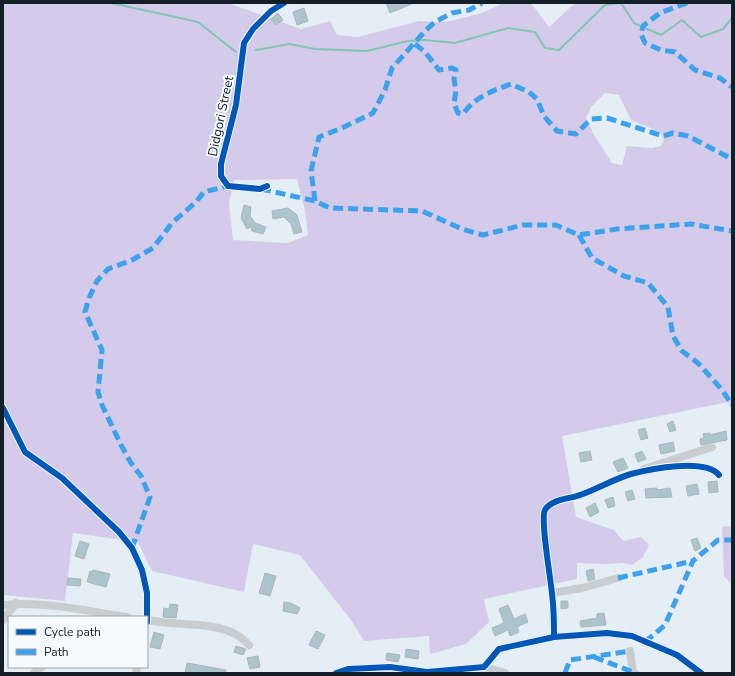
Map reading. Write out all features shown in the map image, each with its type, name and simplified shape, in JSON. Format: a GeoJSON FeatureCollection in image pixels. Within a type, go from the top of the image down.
{"type":"FeatureCollection","features":[{"type":"Feature","properties":{"kind":"street","name":"Didgori Street"},"geometry":{"type":"LineString","coordinates":[[267,186],[260,189],[228,186],[221,176],[221,164],[236,105],[244,44],[253,29],[271,11],[284,3]]}},
{"type":"Feature","properties":{"kind":"street"},"geometry":{"type":"LineString","coordinates":[[3,408],[25,452],[62,478],[119,532],[132,548],[142,570],[147,592],[147,616]]}},
{"type":"Feature","properties":{"kind":"street"},"geometry":{"type":"LineString","coordinates":[[554,636],[552,593],[547,563],[544,512],[550,504],[581,495],[675,457],[712,447]]}},
{"type":"Feature","properties":{"kind":"street"},"geometry":{"type":"LineString","coordinates":[[631,474],[678,466],[700,467],[716,471],[719,475]]}},
{"type":"Feature","properties":{"kind":"street"},"geometry":{"type":"LineString","coordinates":[[552,593],[582,588],[618,578]]}},
{"type":"Feature","properties":{"kind":"street"},"geometry":{"type":"LineString","coordinates":[[3,605],[16,603],[53,605],[121,616]]}},
{"type":"Feature","properties":{"kind":"street"},"geometry":{"type":"LineString","coordinates":[[3,620],[16,603]]}},
{"type":"Feature","properties":{"kind":"street"},"geometry":{"type":"LineString","coordinates":[[148,620],[204,625],[236,634],[249,645]]}},
{"type":"Feature","properties":{"kind":"street"},"geometry":{"type":"LineString","coordinates":[[484,667],[499,649],[554,636],[607,633],[632,636],[677,654],[702,673]]}},
{"type":"Feature","properties":{"kind":"street"},"geometry":{"type":"LineString","coordinates":[[630,651],[633,672],[635,673]]}},
{"type":"Feature","properties":{"kind":"street"},"geometry":{"type":"LineString","coordinates":[[336,673],[390,667],[427,672],[484,667],[505,673]]}},
{"type":"Feature","properties":{"kind":"shaded area"},"geometry":{"type":"Polygon","coordinates":[[[3,3],[228,3],[301,29],[330,21],[337,35],[358,37],[419,21],[446,22],[482,13],[504,3],[531,3],[549,27],[575,3],[732,3],[732,411],[728,402],[562,436],[576,517],[614,530],[623,541],[641,537],[649,545],[643,557],[632,565],[624,563],[577,563],[577,579],[484,599],[489,622],[466,644],[430,654],[429,636],[364,641],[351,620],[300,555],[253,544],[244,592],[152,571],[138,542],[73,533],[65,601],[3,595],[3,3]],[[605,93],[591,107],[586,118],[594,135],[612,163],[622,165],[627,146],[652,148],[661,146],[664,141],[660,132],[631,120],[619,95],[605,93]],[[297,179],[234,180],[229,203],[233,240],[288,243],[308,235],[305,210],[297,179]]]}},
{"type":"Feature","properties":{"kind":"shaded area"},"geometry":{"type":"Polygon","coordinates":[[[732,526],[732,585],[724,576],[722,527],[732,526]]]}},
{"type":"Feature","properties":{"kind":"building"},"geometry":{"type":"Polygon","coordinates":[[[386,3],[414,3],[390,13],[386,3]]]}},
{"type":"Feature","properties":{"kind":"building"},"geometry":{"type":"Polygon","coordinates":[[[304,8],[308,21],[297,25],[293,12],[304,8]]]}},
{"type":"Feature","properties":{"kind":"building"},"geometry":{"type":"Polygon","coordinates":[[[278,13],[283,20],[276,25],[271,19],[278,13]]]}},
{"type":"Feature","properties":{"kind":"building"},"geometry":{"type":"Polygon","coordinates":[[[244,205],[251,207],[250,216],[255,223],[266,227],[263,234],[252,231],[251,227],[247,229],[241,218],[244,205]]]}},
{"type":"Feature","properties":{"kind":"building"},"geometry":{"type":"Polygon","coordinates":[[[288,208],[297,215],[302,232],[294,234],[291,224],[284,217],[273,219],[272,211],[288,208]]]}},
{"type":"Feature","properties":{"kind":"building"},"geometry":{"type":"Polygon","coordinates":[[[673,421],[676,430],[670,432],[667,424],[673,421]]]}},
{"type":"Feature","properties":{"kind":"building"},"geometry":{"type":"Polygon","coordinates":[[[645,428],[648,438],[641,440],[638,430],[645,428]]]}},
{"type":"Feature","properties":{"kind":"building"},"geometry":{"type":"Polygon","coordinates":[[[726,431],[727,440],[701,445],[700,439],[704,438],[703,434],[710,433],[710,435],[726,431]]]}},
{"type":"Feature","properties":{"kind":"building"},"geometry":{"type":"Polygon","coordinates":[[[673,442],[675,451],[661,454],[659,445],[673,442]]]}},
{"type":"Feature","properties":{"kind":"building"},"geometry":{"type":"Polygon","coordinates":[[[590,451],[592,460],[581,462],[579,453],[590,451]]]}},
{"type":"Feature","properties":{"kind":"building"},"geometry":{"type":"Polygon","coordinates":[[[642,451],[646,459],[638,462],[635,454],[642,451]]]}},
{"type":"Feature","properties":{"kind":"building"},"geometry":{"type":"Polygon","coordinates":[[[623,458],[628,468],[618,472],[613,462],[623,458]]]}},
{"type":"Feature","properties":{"kind":"building"},"geometry":{"type":"Polygon","coordinates":[[[717,481],[718,492],[709,493],[708,482],[717,481]]]}},
{"type":"Feature","properties":{"kind":"building"},"geometry":{"type":"Polygon","coordinates":[[[697,484],[699,494],[688,496],[686,486],[697,484]]]}},
{"type":"Feature","properties":{"kind":"building"},"geometry":{"type":"Polygon","coordinates":[[[657,488],[657,490],[670,488],[672,497],[646,498],[645,489],[657,488]]]}},
{"type":"Feature","properties":{"kind":"building"},"geometry":{"type":"Polygon","coordinates":[[[632,490],[635,499],[628,501],[625,492],[632,490]]]}},
{"type":"Feature","properties":{"kind":"building"},"geometry":{"type":"Polygon","coordinates":[[[613,497],[615,506],[608,508],[605,500],[613,497]]]}},
{"type":"Feature","properties":{"kind":"building"},"geometry":{"type":"Polygon","coordinates":[[[595,503],[599,512],[590,517],[586,508],[595,503]]]}},
{"type":"Feature","properties":{"kind":"building"},"geometry":{"type":"Polygon","coordinates":[[[697,538],[701,548],[695,551],[691,540],[697,538]]]}},
{"type":"Feature","properties":{"kind":"building"},"geometry":{"type":"Polygon","coordinates":[[[80,541],[89,544],[84,559],[75,556],[80,541]]]}},
{"type":"Feature","properties":{"kind":"building"},"geometry":{"type":"Polygon","coordinates":[[[593,569],[595,579],[588,581],[586,571],[593,569]]]}},
{"type":"Feature","properties":{"kind":"building"},"geometry":{"type":"Polygon","coordinates":[[[93,570],[110,574],[106,587],[87,582],[90,571],[92,572],[93,570]]]}},
{"type":"Feature","properties":{"kind":"building"},"geometry":{"type":"Polygon","coordinates":[[[265,573],[276,576],[270,596],[259,593],[265,573]]]}},
{"type":"Feature","properties":{"kind":"building"},"geometry":{"type":"Polygon","coordinates":[[[68,578],[81,579],[80,586],[67,585],[68,578]]]}},
{"type":"Feature","properties":{"kind":"building"},"geometry":{"type":"Polygon","coordinates":[[[561,601],[568,601],[568,608],[561,609],[561,601]]]}},
{"type":"Feature","properties":{"kind":"building"},"geometry":{"type":"Polygon","coordinates":[[[284,602],[291,603],[300,608],[297,614],[283,611],[284,602]]]}},
{"type":"Feature","properties":{"kind":"building"},"geometry":{"type":"Polygon","coordinates":[[[170,604],[178,605],[176,618],[163,617],[164,608],[169,609],[170,604]]]}},
{"type":"Feature","properties":{"kind":"building"},"geometry":{"type":"Polygon","coordinates":[[[508,605],[514,619],[525,614],[528,622],[517,627],[519,632],[510,636],[508,630],[495,636],[492,628],[504,623],[499,609],[508,605]]]}},
{"type":"Feature","properties":{"kind":"building"},"geometry":{"type":"Polygon","coordinates":[[[604,613],[606,625],[581,627],[580,621],[597,618],[597,614],[604,613]]]}},
{"type":"Feature","properties":{"kind":"building"},"geometry":{"type":"Polygon","coordinates":[[[316,631],[325,635],[318,649],[309,645],[316,631]]]}},
{"type":"Feature","properties":{"kind":"building"},"geometry":{"type":"Polygon","coordinates":[[[154,632],[164,635],[160,649],[150,647],[154,632]]]}},
{"type":"Feature","properties":{"kind":"building"},"geometry":{"type":"Polygon","coordinates":[[[236,646],[246,649],[243,655],[234,652],[236,646]]]}},
{"type":"Feature","properties":{"kind":"building"},"geometry":{"type":"Polygon","coordinates":[[[406,649],[419,651],[418,659],[405,657],[406,649]]]}},
{"type":"Feature","properties":{"kind":"building"},"geometry":{"type":"Polygon","coordinates":[[[387,653],[400,655],[398,662],[386,660],[387,653]]]}},
{"type":"Feature","properties":{"kind":"building"},"geometry":{"type":"Polygon","coordinates":[[[258,656],[260,667],[250,669],[247,658],[258,656]]]}},
{"type":"Feature","properties":{"kind":"building"},"geometry":{"type":"Polygon","coordinates":[[[187,663],[226,670],[226,673],[185,673],[187,663]]]}},
{"type":"Feature","properties":{"kind":"waterway"},"geometry":{"type":"LineString","coordinates":[[111,3],[198,22],[236,52]]}},
{"type":"Feature","properties":{"kind":"waterway"},"geometry":{"type":"LineString","coordinates":[[256,50],[289,44],[315,49],[367,51],[408,41],[425,40],[455,43],[508,28],[535,32],[545,48],[559,50],[605,5],[619,3]]}},
{"type":"Feature","properties":{"kind":"waterway"},"geometry":{"type":"LineString","coordinates":[[621,3],[634,23],[661,35],[682,20],[701,37],[723,29],[732,18]]}},
{"type":"Feature","properties":{"kind":"marked path"},"geometry":{"type":"LineString","coordinates":[[315,201],[311,171],[319,137],[373,113],[385,90],[392,68],[426,30],[435,22],[452,13],[469,10],[482,3]]}},
{"type":"Feature","properties":{"kind":"marked path"},"geometry":{"type":"LineString","coordinates":[[687,3],[660,13],[643,26],[641,34],[645,43],[661,50],[675,52],[695,70],[720,78],[732,87]]}},
{"type":"Feature","properties":{"kind":"marked path"},"geometry":{"type":"LineString","coordinates":[[415,44],[425,52],[439,70],[452,68],[456,70],[454,79],[456,91],[454,103],[458,113],[463,114],[478,99],[511,84],[529,92],[537,99],[544,116],[557,131],[576,134],[591,119],[607,118],[663,136],[673,133],[688,136],[732,159]]}},
{"type":"Feature","properties":{"kind":"marked path"},"geometry":{"type":"LineString","coordinates":[[132,548],[150,497],[141,476],[131,463],[121,445],[102,405],[98,392],[102,350],[85,312],[89,298],[97,281],[108,269],[132,260],[153,248],[172,223],[196,202],[204,192],[228,186]]}},
{"type":"Feature","properties":{"kind":"marked path"},"geometry":{"type":"LineString","coordinates":[[261,189],[315,201],[330,208],[422,211],[462,229],[483,235],[523,225],[556,225],[579,235],[617,229],[691,224],[732,231]]}},
{"type":"Feature","properties":{"kind":"marked path"},"geometry":{"type":"LineString","coordinates":[[579,235],[592,258],[624,276],[648,283],[668,307],[673,336],[682,351],[699,364],[722,390],[732,405]]}},
{"type":"Feature","properties":{"kind":"marked path"},"geometry":{"type":"LineString","coordinates":[[645,642],[665,625],[693,561],[718,540],[732,540]]}},
{"type":"Feature","properties":{"kind":"marked path"},"geometry":{"type":"LineString","coordinates":[[618,578],[693,561]]}},
{"type":"Feature","properties":{"kind":"marked path"},"geometry":{"type":"LineString","coordinates":[[565,673],[570,660],[630,651]]}},
{"type":"Feature","properties":{"kind":"marked path"},"geometry":{"type":"LineString","coordinates":[[594,657],[633,672]]}},
{"type":"Feature","properties":{"kind":"cycle path"},"geometry":{"type":"LineString","coordinates":[[267,186],[260,189],[228,186],[221,176],[221,164],[236,105],[244,43],[253,29],[271,11],[284,3]]}},
{"type":"Feature","properties":{"kind":"cycle path"},"geometry":{"type":"LineString","coordinates":[[3,408],[25,452],[62,478],[119,532],[132,548],[142,570],[147,593],[147,616]]}},
{"type":"Feature","properties":{"kind":"cycle path"},"geometry":{"type":"LineString","coordinates":[[554,637],[553,605],[544,525],[545,510],[548,506],[556,501],[580,495],[625,476],[651,470],[677,466],[690,466],[712,470],[719,475]]}},
{"type":"Feature","properties":{"kind":"cycle path"},"geometry":{"type":"LineString","coordinates":[[336,673],[348,669],[390,667],[427,672],[484,667],[499,649],[554,637],[607,633],[632,636],[677,655],[701,673]]}}]}
